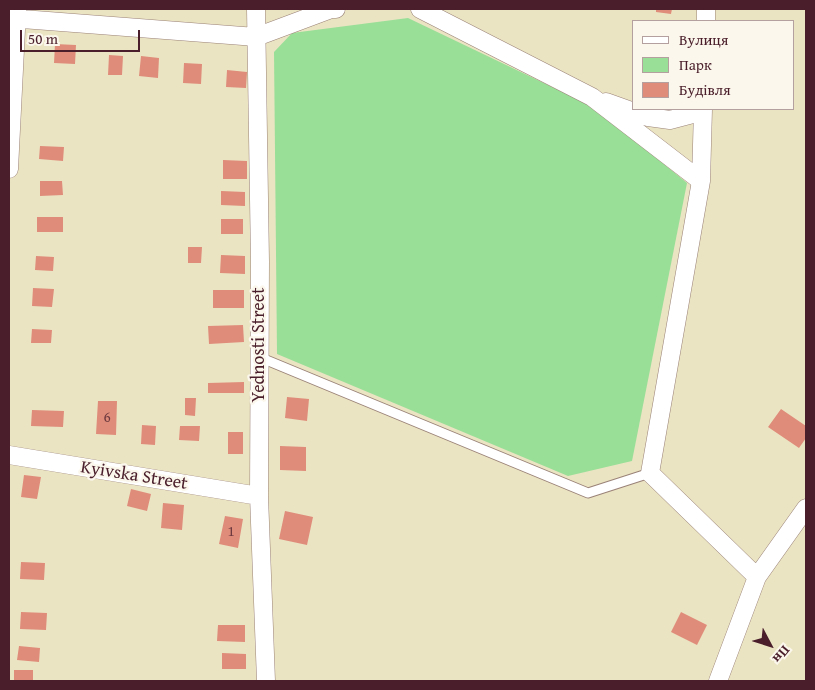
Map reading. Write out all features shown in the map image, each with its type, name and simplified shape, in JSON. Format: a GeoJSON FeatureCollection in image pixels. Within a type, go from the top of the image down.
{"type":"FeatureCollection","features":[{"type":"Feature","properties":{"kind":"street","name":"Yednosti Street"},"geometry":{"type":"LineString","coordinates":[[256,9],[260,262],[259,496],[266,681]]}},
{"type":"Feature","properties":{"kind":"street"},"geometry":{"type":"LineString","coordinates":[[9,169],[14,16],[256,37],[331,9],[336,9]]}},
{"type":"Feature","properties":{"kind":"street"},"geometry":{"type":"LineString","coordinates":[[420,9],[592,97],[648,117],[670,120],[689,115],[696,110]]}},
{"type":"Feature","properties":{"kind":"street"},"geometry":{"type":"LineString","coordinates":[[592,97],[701,181]]}},
{"type":"Feature","properties":{"kind":"street"},"geometry":{"type":"LineString","coordinates":[[703,110],[701,181],[650,473],[757,577]]}},
{"type":"Feature","properties":{"kind":"street","name":"Kyivska Street"},"geometry":{"type":"LineString","coordinates":[[9,455],[259,496]]}},
{"type":"Feature","properties":{"kind":"street"},"geometry":{"type":"LineString","coordinates":[[718,681],[757,577],[806,508]]}},
{"type":"Feature","properties":{"kind":"lane"},"geometry":{"type":"LineString","coordinates":[[259,357],[588,493],[650,473]]}},
{"type":"Feature","properties":{"kind":"green space"},"geometry":{"type":"Polygon","coordinates":[[[408,18],[596,108],[687,183],[632,461],[568,476],[277,354],[274,52],[292,33],[408,18]]]}},
{"type":"Feature","properties":{"kind":"building"},"geometry":{"type":"Polygon","coordinates":[[[656,9],[672,9],[671,14],[656,12],[656,9]]]}},
{"type":"Feature","properties":{"kind":"building"},"geometry":{"type":"Polygon","coordinates":[[[55,44],[76,45],[75,64],[54,63],[55,44]]]}},
{"type":"Feature","properties":{"kind":"building"},"geometry":{"type":"Polygon","coordinates":[[[109,55],[123,56],[122,75],[108,75],[109,55]]]}},
{"type":"Feature","properties":{"kind":"building"},"geometry":{"type":"Polygon","coordinates":[[[141,56],[159,58],[158,78],[139,76],[141,56]]]}},
{"type":"Feature","properties":{"kind":"building"},"geometry":{"type":"Polygon","coordinates":[[[184,63],[202,64],[201,84],[183,83],[184,63]]]}},
{"type":"Feature","properties":{"kind":"building"},"geometry":{"type":"Polygon","coordinates":[[[227,70],[247,72],[246,88],[226,87],[227,70]]]}},
{"type":"Feature","properties":{"kind":"building"},"geometry":{"type":"Polygon","coordinates":[[[40,146],[64,147],[63,161],[39,159],[40,146]]]}},
{"type":"Feature","properties":{"kind":"building"},"geometry":{"type":"Polygon","coordinates":[[[223,160],[247,161],[247,179],[223,179],[223,160]]]}},
{"type":"Feature","properties":{"kind":"building"},"geometry":{"type":"Polygon","coordinates":[[[40,181],[62,181],[63,195],[40,196],[40,181]]]}},
{"type":"Feature","properties":{"kind":"building"},"geometry":{"type":"Polygon","coordinates":[[[221,191],[245,192],[245,206],[221,205],[221,191]]]}},
{"type":"Feature","properties":{"kind":"building"},"geometry":{"type":"Polygon","coordinates":[[[37,217],[63,217],[63,232],[37,232],[37,217]]]}},
{"type":"Feature","properties":{"kind":"building"},"geometry":{"type":"Polygon","coordinates":[[[221,219],[243,219],[243,234],[221,234],[221,219]]]}},
{"type":"Feature","properties":{"kind":"building"},"geometry":{"type":"Polygon","coordinates":[[[188,247],[202,247],[201,263],[188,263],[188,247]]]}},
{"type":"Feature","properties":{"kind":"building"},"geometry":{"type":"Polygon","coordinates":[[[221,255],[245,256],[245,274],[220,273],[221,255]]]}},
{"type":"Feature","properties":{"kind":"building"},"geometry":{"type":"Polygon","coordinates":[[[36,256],[54,257],[53,271],[35,270],[36,256]]]}},
{"type":"Feature","properties":{"kind":"building"},"geometry":{"type":"Polygon","coordinates":[[[33,288],[54,289],[52,307],[32,306],[33,288]]]}},
{"type":"Feature","properties":{"kind":"building"},"geometry":{"type":"Polygon","coordinates":[[[213,290],[244,290],[244,308],[213,308],[213,290]]]}},
{"type":"Feature","properties":{"kind":"building"},"geometry":{"type":"Polygon","coordinates":[[[243,325],[244,342],[209,344],[208,326],[243,325]]]}},
{"type":"Feature","properties":{"kind":"building"},"geometry":{"type":"Polygon","coordinates":[[[32,329],[52,330],[51,343],[31,343],[32,329]]]}},
{"type":"Feature","properties":{"kind":"building"},"geometry":{"type":"Polygon","coordinates":[[[244,382],[244,393],[208,393],[208,383],[244,382]]]}},
{"type":"Feature","properties":{"kind":"building"},"geometry":{"type":"Polygon","coordinates":[[[287,397],[309,399],[307,421],[285,418],[287,397]]]}},
{"type":"Feature","properties":{"kind":"building"},"geometry":{"type":"Polygon","coordinates":[[[185,398],[196,398],[195,416],[185,415],[185,398]]]}},
{"type":"Feature","properties":{"kind":"building"},"geometry":{"type":"Polygon","coordinates":[[[98,401],[117,401],[116,435],[96,434],[98,401]]]}},
{"type":"Feature","properties":{"kind":"building"},"geometry":{"type":"Polygon","coordinates":[[[781,409],[806,426],[806,438],[799,448],[768,427],[781,409]]]}},
{"type":"Feature","properties":{"kind":"building"},"geometry":{"type":"Polygon","coordinates":[[[32,410],[64,411],[63,427],[31,426],[32,410]]]}},
{"type":"Feature","properties":{"kind":"building"},"geometry":{"type":"Polygon","coordinates":[[[142,425],[156,426],[155,445],[141,444],[142,425]]]}},
{"type":"Feature","properties":{"kind":"building"},"geometry":{"type":"Polygon","coordinates":[[[180,426],[200,426],[199,441],[179,440],[180,426]]]}},
{"type":"Feature","properties":{"kind":"building"},"geometry":{"type":"Polygon","coordinates":[[[228,432],[243,432],[243,454],[228,454],[228,432]]]}},
{"type":"Feature","properties":{"kind":"building"},"geometry":{"type":"Polygon","coordinates":[[[280,446],[306,447],[306,471],[280,470],[280,446]]]}},
{"type":"Feature","properties":{"kind":"building"},"geometry":{"type":"Polygon","coordinates":[[[24,475],[41,477],[37,499],[21,497],[24,475]]]}},
{"type":"Feature","properties":{"kind":"building"},"geometry":{"type":"Polygon","coordinates":[[[131,489],[151,494],[147,511],[127,506],[131,489]]]}},
{"type":"Feature","properties":{"kind":"building"},"geometry":{"type":"Polygon","coordinates":[[[163,503],[184,505],[182,530],[161,528],[163,503]]]}},
{"type":"Feature","properties":{"kind":"building"},"geometry":{"type":"Polygon","coordinates":[[[285,511],[313,517],[307,545],[279,539],[285,511]]]}},
{"type":"Feature","properties":{"kind":"building"},"geometry":{"type":"Polygon","coordinates":[[[225,516],[243,519],[238,548],[219,544],[225,516]]]}},
{"type":"Feature","properties":{"kind":"building"},"geometry":{"type":"Polygon","coordinates":[[[21,562],[45,563],[44,580],[20,579],[21,562]]]}},
{"type":"Feature","properties":{"kind":"building"},"geometry":{"type":"Polygon","coordinates":[[[21,612],[47,613],[46,630],[20,629],[21,612]]]}},
{"type":"Feature","properties":{"kind":"building"},"geometry":{"type":"Polygon","coordinates":[[[681,612],[707,625],[697,645],[671,632],[681,612]]]}},
{"type":"Feature","properties":{"kind":"building"},"geometry":{"type":"Polygon","coordinates":[[[218,625],[245,625],[245,642],[217,641],[218,625]]]}},
{"type":"Feature","properties":{"kind":"building"},"geometry":{"type":"Polygon","coordinates":[[[19,646],[40,648],[39,662],[17,660],[19,646]]]}},
{"type":"Feature","properties":{"kind":"building"},"geometry":{"type":"Polygon","coordinates":[[[222,653],[246,654],[246,669],[222,669],[222,653]]]}},
{"type":"Feature","properties":{"kind":"building"},"geometry":{"type":"Polygon","coordinates":[[[14,670],[33,670],[33,681],[14,681],[14,670]]]}}]}
